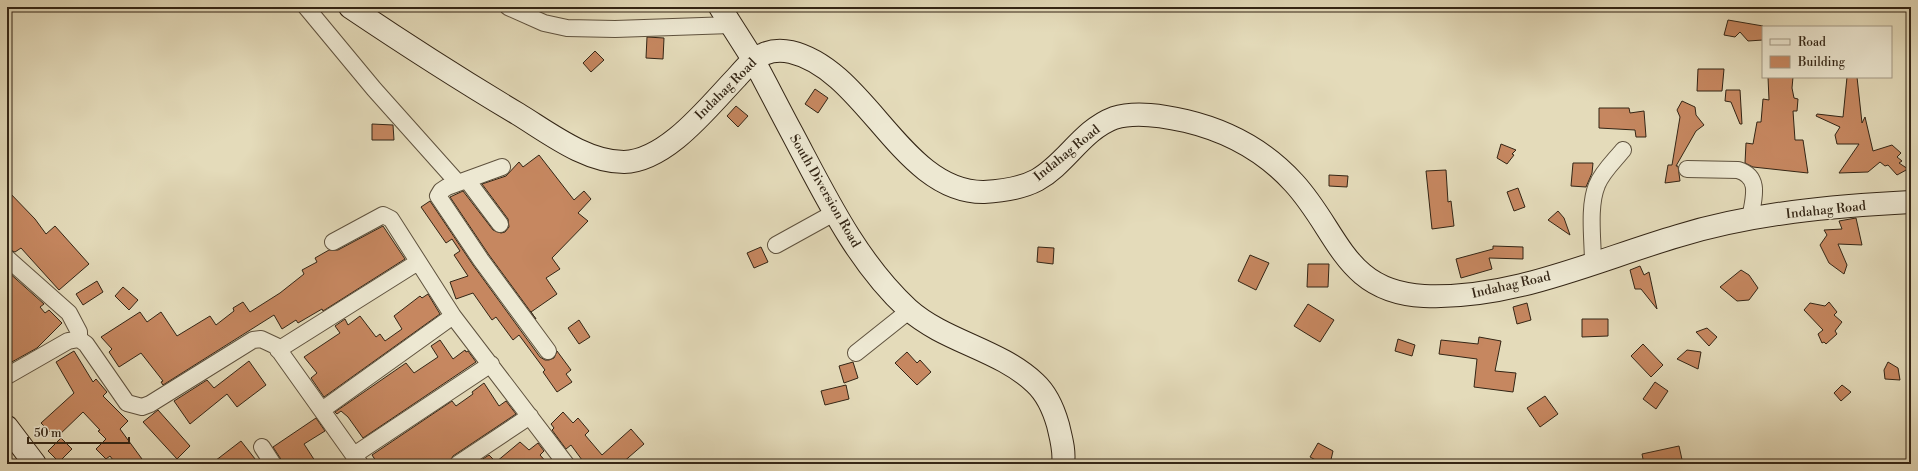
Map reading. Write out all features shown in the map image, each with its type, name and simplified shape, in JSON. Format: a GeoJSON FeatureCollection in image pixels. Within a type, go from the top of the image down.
{"type":"FeatureCollection","features":[{"type":"Feature","properties":{"kind":"main road","name":"Indahag Road"},"geometry":{"type":"LineString","coordinates":[[350,7],[473,88],[575,148],[596,157],[615,161],[627,162],[642,159],[659,152],[692,123],[753,60],[766,52],[786,51],[796,53],[824,68],[854,94],[910,155],[931,174],[947,184],[966,190],[980,192],[1001,190],[1037,180],[1095,128],[1112,119],[1130,115],[1185,121],[1218,131],[1254,149],[1276,165],[1310,202],[1342,252],[1357,271],[1372,282],[1394,292],[1422,296],[1471,295],[1518,286],[1683,234],[1750,219],[1839,208],[1911,202]]}},
{"type":"Feature","properties":{"kind":"main road","name":"South Diversion Road"},"geometry":{"type":"LineString","coordinates":[[726,16],[753,60],[834,213],[876,276],[910,310],[941,331],[1009,364],[1036,384],[1044,394],[1055,415],[1061,437],[1064,456],[1063,464]]}},
{"type":"Feature","properties":{"kind":"main road"},"geometry":{"type":"LineString","coordinates":[[7,427],[31,462]]}},
{"type":"Feature","properties":{"kind":"street"},"geometry":{"type":"LineString","coordinates":[[306,7],[374,89],[463,182],[500,224]]}},
{"type":"Feature","properties":{"kind":"street"},"geometry":{"type":"LineString","coordinates":[[510,7],[544,23],[567,28],[616,29],[726,16]]}},
{"type":"Feature","properties":{"kind":"street"},"geometry":{"type":"LineString","coordinates":[[1593,263],[1593,205],[1596,188],[1604,174],[1623,150]]}},
{"type":"Feature","properties":{"kind":"street"},"geometry":{"type":"LineString","coordinates":[[502,167],[443,189],[439,194],[439,198],[481,260],[548,352]]}},
{"type":"Feature","properties":{"kind":"street"},"geometry":{"type":"LineString","coordinates":[[1687,168],[1738,170],[1746,172],[1753,181],[1754,196],[1750,219]]}},
{"type":"Feature","properties":{"kind":"street"},"geometry":{"type":"LineString","coordinates":[[776,245],[834,213]]}},
{"type":"Feature","properties":{"kind":"street"},"geometry":{"type":"LineString","coordinates":[[333,242],[383,215],[387,216],[394,222],[453,316],[566,464]]}},
{"type":"Feature","properties":{"kind":"street"},"geometry":{"type":"LineString","coordinates":[[7,258],[69,313],[79,332],[79,339]]}},
{"type":"Feature","properties":{"kind":"street"},"geometry":{"type":"LineString","coordinates":[[278,350],[418,262]]}},
{"type":"Feature","properties":{"kind":"street"},"geometry":{"type":"LineString","coordinates":[[856,353],[910,310]]}},
{"type":"Feature","properties":{"kind":"street"},"geometry":{"type":"LineString","coordinates":[[322,410],[453,316]]}},
{"type":"Feature","properties":{"kind":"street"},"geometry":{"type":"LineString","coordinates":[[7,376],[68,341],[79,339],[86,344],[127,403],[136,406],[150,404],[253,340],[262,339],[270,342],[278,350],[357,460],[491,364]]}},
{"type":"Feature","properties":{"kind":"street"},"geometry":{"type":"LineString","coordinates":[[458,464],[530,416]]}},
{"type":"Feature","properties":{"kind":"street"},"geometry":{"type":"LineString","coordinates":[[262,447],[273,464]]}},
{"type":"Feature","properties":{"kind":"building"},"geometry":{"type":"Polygon","coordinates":[[[1728,20],[1763,26],[1762,40],[1748,41],[1740,32],[1735,37],[1724,35],[1728,20]]]}},
{"type":"Feature","properties":{"kind":"building"},"geometry":{"type":"Polygon","coordinates":[[[647,37],[664,38],[663,59],[646,58],[647,37]]]}},
{"type":"Feature","properties":{"kind":"building"},"geometry":{"type":"Polygon","coordinates":[[[595,51],[604,60],[591,72],[583,63],[595,51]]]}},
{"type":"Feature","properties":{"kind":"building"},"geometry":{"type":"Polygon","coordinates":[[[1698,69],[1724,69],[1722,91],[1697,91],[1698,69]]]}},
{"type":"Feature","properties":{"kind":"building"},"geometry":{"type":"Polygon","coordinates":[[[1768,78],[1793,78],[1792,88],[1794,98],[1798,99],[1797,111],[1793,111],[1795,140],[1803,140],[1808,173],[1753,167],[1745,163],[1746,143],[1753,144],[1757,122],[1761,122],[1763,99],[1769,100],[1768,78]]]}},
{"type":"Feature","properties":{"kind":"building"},"geometry":{"type":"Polygon","coordinates":[[[1847,78],[1857,78],[1862,123],[1865,117],[1873,151],[1892,145],[1901,153],[1897,157],[1902,161],[1899,163],[1908,169],[1897,175],[1888,165],[1885,166],[1880,162],[1868,172],[1839,173],[1859,144],[1837,144],[1835,135],[1840,127],[1816,116],[1817,114],[1843,117],[1847,78]]]}},
{"type":"Feature","properties":{"kind":"building"},"geometry":{"type":"Polygon","coordinates":[[[815,89],[828,98],[818,113],[805,104],[815,89]]]}},
{"type":"Feature","properties":{"kind":"building"},"geometry":{"type":"Polygon","coordinates":[[[1726,90],[1740,90],[1742,124],[1740,124],[1731,102],[1725,101],[1726,90]]]}},
{"type":"Feature","properties":{"kind":"building"},"geometry":{"type":"Polygon","coordinates":[[[1682,101],[1695,107],[1696,115],[1704,125],[1696,131],[1676,166],[1678,166],[1680,181],[1665,183],[1668,165],[1672,165],[1680,117],[1677,110],[1682,101]]]}},
{"type":"Feature","properties":{"kind":"building"},"geometry":{"type":"Polygon","coordinates":[[[736,106],[748,116],[738,127],[727,116],[736,106]]]}},
{"type":"Feature","properties":{"kind":"building"},"geometry":{"type":"Polygon","coordinates":[[[1599,108],[1629,108],[1630,113],[1644,111],[1646,137],[1636,137],[1635,130],[1599,128],[1599,108]]]}},
{"type":"Feature","properties":{"kind":"building"},"geometry":{"type":"Polygon","coordinates":[[[372,124],[393,125],[394,140],[372,140],[372,124]]]}},
{"type":"Feature","properties":{"kind":"building"},"geometry":{"type":"Polygon","coordinates":[[[1501,144],[1516,150],[1512,154],[1514,155],[1507,164],[1497,158],[1501,144]]]}},
{"type":"Feature","properties":{"kind":"building"},"geometry":{"type":"Polygon","coordinates":[[[539,155],[574,200],[584,191],[591,199],[578,213],[588,221],[552,258],[560,269],[546,278],[557,294],[531,312],[536,319],[489,255],[450,197],[463,191],[493,230],[501,233],[505,232],[509,227],[508,219],[482,184],[506,176],[519,162],[523,167],[539,155]]]}},
{"type":"Feature","properties":{"kind":"building"},"geometry":{"type":"Polygon","coordinates":[[[1573,163],[1593,163],[1592,173],[1586,187],[1571,186],[1573,163]]]}},
{"type":"Feature","properties":{"kind":"building"},"geometry":{"type":"Polygon","coordinates":[[[1446,170],[1448,202],[1451,201],[1454,226],[1432,229],[1426,171],[1446,170]]]}},
{"type":"Feature","properties":{"kind":"building"},"geometry":{"type":"Polygon","coordinates":[[[1329,175],[1348,176],[1347,187],[1329,186],[1329,175]]]}},
{"type":"Feature","properties":{"kind":"building"},"geometry":{"type":"Polygon","coordinates":[[[1518,188],[1525,207],[1514,211],[1507,192],[1518,188]]]}},
{"type":"Feature","properties":{"kind":"building"},"geometry":{"type":"Polygon","coordinates":[[[7,190],[35,219],[46,234],[55,226],[89,264],[59,290],[21,248],[15,252],[7,249],[7,190]]]}},
{"type":"Feature","properties":{"kind":"building"},"geometry":{"type":"Polygon","coordinates":[[[430,201],[473,265],[540,357],[545,360],[549,360],[554,358],[557,351],[571,370],[566,374],[572,382],[557,392],[543,372],[545,370],[519,335],[513,340],[496,317],[492,320],[473,293],[456,299],[450,282],[468,276],[454,255],[460,251],[452,239],[446,243],[421,207],[430,201]]]}},
{"type":"Feature","properties":{"kind":"building"},"geometry":{"type":"Polygon","coordinates":[[[1558,211],[1564,218],[1570,235],[1548,220],[1558,211]]]}},
{"type":"Feature","properties":{"kind":"building"},"geometry":{"type":"Polygon","coordinates":[[[1856,218],[1862,245],[1838,244],[1847,265],[1844,274],[1829,263],[1820,245],[1827,235],[1824,230],[1842,229],[1839,221],[1856,218]]]}},
{"type":"Feature","properties":{"kind":"building"},"geometry":{"type":"Polygon","coordinates":[[[383,226],[405,259],[323,311],[322,309],[298,323],[296,320],[282,329],[274,315],[163,385],[161,382],[163,381],[141,353],[119,367],[109,352],[112,349],[101,337],[140,312],[147,322],[161,312],[177,336],[210,316],[216,325],[234,311],[233,308],[243,302],[250,312],[280,293],[304,274],[302,270],[317,262],[315,258],[329,250],[338,250],[383,226]]]}},
{"type":"Feature","properties":{"kind":"building"},"geometry":{"type":"Polygon","coordinates":[[[1493,246],[1523,247],[1523,259],[1489,258],[1492,269],[1461,278],[1456,259],[1493,249],[1493,246]]]}},
{"type":"Feature","properties":{"kind":"building"},"geometry":{"type":"Polygon","coordinates":[[[761,247],[768,262],[754,268],[747,253],[761,247]]]}},
{"type":"Feature","properties":{"kind":"building"},"geometry":{"type":"Polygon","coordinates":[[[1038,247],[1054,248],[1053,264],[1037,262],[1038,247]]]}},
{"type":"Feature","properties":{"kind":"building"},"geometry":{"type":"Polygon","coordinates":[[[1250,255],[1269,263],[1256,290],[1238,281],[1250,255]]]}},
{"type":"Feature","properties":{"kind":"building"},"geometry":{"type":"Polygon","coordinates":[[[1308,264],[1329,264],[1328,287],[1307,287],[1308,264]]]}},
{"type":"Feature","properties":{"kind":"building"},"geometry":{"type":"Polygon","coordinates":[[[1640,266],[1644,275],[1649,272],[1657,309],[1641,289],[1635,289],[1630,270],[1640,266]]]}},
{"type":"Feature","properties":{"kind":"building"},"geometry":{"type":"Polygon","coordinates":[[[1741,270],[1749,275],[1758,288],[1749,300],[1737,301],[1720,287],[1741,270]]]}},
{"type":"Feature","properties":{"kind":"building"},"geometry":{"type":"Polygon","coordinates":[[[7,271],[44,304],[40,307],[45,313],[49,310],[62,323],[37,348],[10,363],[7,360],[7,271]]]}},
{"type":"Feature","properties":{"kind":"building"},"geometry":{"type":"Polygon","coordinates":[[[97,281],[103,292],[83,305],[76,294],[97,281]]]}},
{"type":"Feature","properties":{"kind":"building"},"geometry":{"type":"Polygon","coordinates":[[[123,287],[138,300],[129,310],[115,296],[123,287]]]}},
{"type":"Feature","properties":{"kind":"building"},"geometry":{"type":"Polygon","coordinates":[[[428,294],[440,314],[324,397],[311,378],[317,373],[304,357],[340,333],[335,326],[345,319],[348,325],[360,316],[376,337],[380,334],[385,341],[402,329],[394,316],[420,296],[422,298],[428,294]]]}},
{"type":"Feature","properties":{"kind":"building"},"geometry":{"type":"Polygon","coordinates":[[[1829,302],[1837,312],[1834,315],[1842,322],[1835,331],[1837,334],[1826,344],[1824,342],[1822,343],[1818,334],[1823,330],[1804,310],[1810,303],[1825,306],[1829,302]]]}},
{"type":"Feature","properties":{"kind":"building"},"geometry":{"type":"Polygon","coordinates":[[[1527,303],[1531,320],[1517,324],[1513,307],[1527,303]]]}},
{"type":"Feature","properties":{"kind":"building"},"geometry":{"type":"Polygon","coordinates":[[[1308,304],[1334,320],[1320,342],[1294,326],[1308,304]]]}},
{"type":"Feature","properties":{"kind":"building"},"geometry":{"type":"Polygon","coordinates":[[[1582,319],[1608,319],[1608,336],[1582,337],[1582,319]]]}},
{"type":"Feature","properties":{"kind":"building"},"geometry":{"type":"Polygon","coordinates":[[[579,320],[590,337],[579,344],[568,328],[579,320]]]}},
{"type":"Feature","properties":{"kind":"building"},"geometry":{"type":"Polygon","coordinates":[[[1707,328],[1717,337],[1709,346],[1696,332],[1707,328]]]}},
{"type":"Feature","properties":{"kind":"building"},"geometry":{"type":"Polygon","coordinates":[[[1479,337],[1501,341],[1495,371],[1516,373],[1513,392],[1474,387],[1477,359],[1439,354],[1441,340],[1478,344],[1479,337]]]}},
{"type":"Feature","properties":{"kind":"building"},"geometry":{"type":"Polygon","coordinates":[[[1398,339],[1415,345],[1412,356],[1395,351],[1398,339]]]}},
{"type":"Feature","properties":{"kind":"building"},"geometry":{"type":"Polygon","coordinates":[[[440,340],[453,359],[465,350],[466,352],[468,351],[476,362],[363,438],[348,417],[341,411],[337,414],[335,412],[406,363],[414,373],[438,357],[431,346],[440,340]]]}},
{"type":"Feature","properties":{"kind":"building"},"geometry":{"type":"Polygon","coordinates":[[[1643,344],[1663,365],[1651,377],[1631,356],[1643,344]]]}},
{"type":"Feature","properties":{"kind":"building"},"geometry":{"type":"Polygon","coordinates":[[[1687,350],[1701,352],[1698,369],[1677,359],[1687,350]]]}},
{"type":"Feature","properties":{"kind":"building"},"geometry":{"type":"Polygon","coordinates":[[[74,351],[93,382],[96,379],[107,392],[103,396],[128,421],[120,429],[142,459],[133,464],[116,464],[110,456],[106,459],[96,449],[106,439],[98,431],[100,430],[83,412],[56,438],[41,423],[74,393],[56,362],[74,351]]]}},
{"type":"Feature","properties":{"kind":"building"},"geometry":{"type":"Polygon","coordinates":[[[907,352],[917,363],[920,360],[931,372],[917,385],[895,363],[907,352]]]}},
{"type":"Feature","properties":{"kind":"building"},"geometry":{"type":"Polygon","coordinates":[[[249,361],[266,385],[237,407],[227,394],[190,424],[174,401],[207,380],[214,388],[249,361]]]}},
{"type":"Feature","properties":{"kind":"building"},"geometry":{"type":"Polygon","coordinates":[[[853,362],[858,378],[844,383],[839,366],[853,362]]]}},
{"type":"Feature","properties":{"kind":"building"},"geometry":{"type":"Polygon","coordinates":[[[1888,362],[1898,368],[1900,380],[1885,379],[1884,370],[1888,362]]]}},
{"type":"Feature","properties":{"kind":"building"},"geometry":{"type":"Polygon","coordinates":[[[1655,382],[1668,391],[1656,409],[1643,399],[1655,382]]]}},
{"type":"Feature","properties":{"kind":"building"},"geometry":{"type":"Polygon","coordinates":[[[484,383],[499,406],[506,401],[516,414],[453,456],[449,464],[378,464],[372,455],[452,401],[456,406],[473,394],[472,392],[484,383]]]}},
{"type":"Feature","properties":{"kind":"building"},"geometry":{"type":"Polygon","coordinates":[[[846,385],[849,399],[825,405],[821,391],[846,385]]]}},
{"type":"Feature","properties":{"kind":"building"},"geometry":{"type":"Polygon","coordinates":[[[1842,385],[1851,392],[1841,401],[1834,393],[1842,385]]]}},
{"type":"Feature","properties":{"kind":"building"},"geometry":{"type":"Polygon","coordinates":[[[1545,396],[1558,414],[1540,427],[1527,408],[1545,396]]]}},
{"type":"Feature","properties":{"kind":"building"},"geometry":{"type":"Polygon","coordinates":[[[158,410],[190,446],[177,459],[143,422],[158,410]]]}},
{"type":"Feature","properties":{"kind":"building"},"geometry":{"type":"Polygon","coordinates":[[[563,412],[573,423],[578,418],[589,431],[585,435],[602,455],[631,429],[644,444],[621,464],[585,464],[571,445],[566,449],[552,430],[554,428],[551,424],[563,412]]]}},
{"type":"Feature","properties":{"kind":"building"},"geometry":{"type":"Polygon","coordinates":[[[316,418],[325,431],[304,444],[317,464],[284,464],[273,447],[316,418]]]}},
{"type":"Feature","properties":{"kind":"building"},"geometry":{"type":"Polygon","coordinates":[[[61,438],[72,449],[59,462],[48,451],[61,438]]]}},
{"type":"Feature","properties":{"kind":"building"},"geometry":{"type":"Polygon","coordinates":[[[241,441],[259,464],[211,464],[241,441]]]}},
{"type":"Feature","properties":{"kind":"building"},"geometry":{"type":"Polygon","coordinates":[[[520,442],[529,450],[538,443],[544,451],[540,455],[548,464],[475,464],[489,455],[496,462],[520,442]]]}},
{"type":"Feature","properties":{"kind":"building"},"geometry":{"type":"Polygon","coordinates":[[[1318,443],[1333,451],[1330,464],[1323,464],[1310,457],[1318,443]]]}},
{"type":"Feature","properties":{"kind":"building"},"geometry":{"type":"Polygon","coordinates":[[[1679,446],[1683,464],[1644,464],[1642,454],[1679,446]]]}}]}
